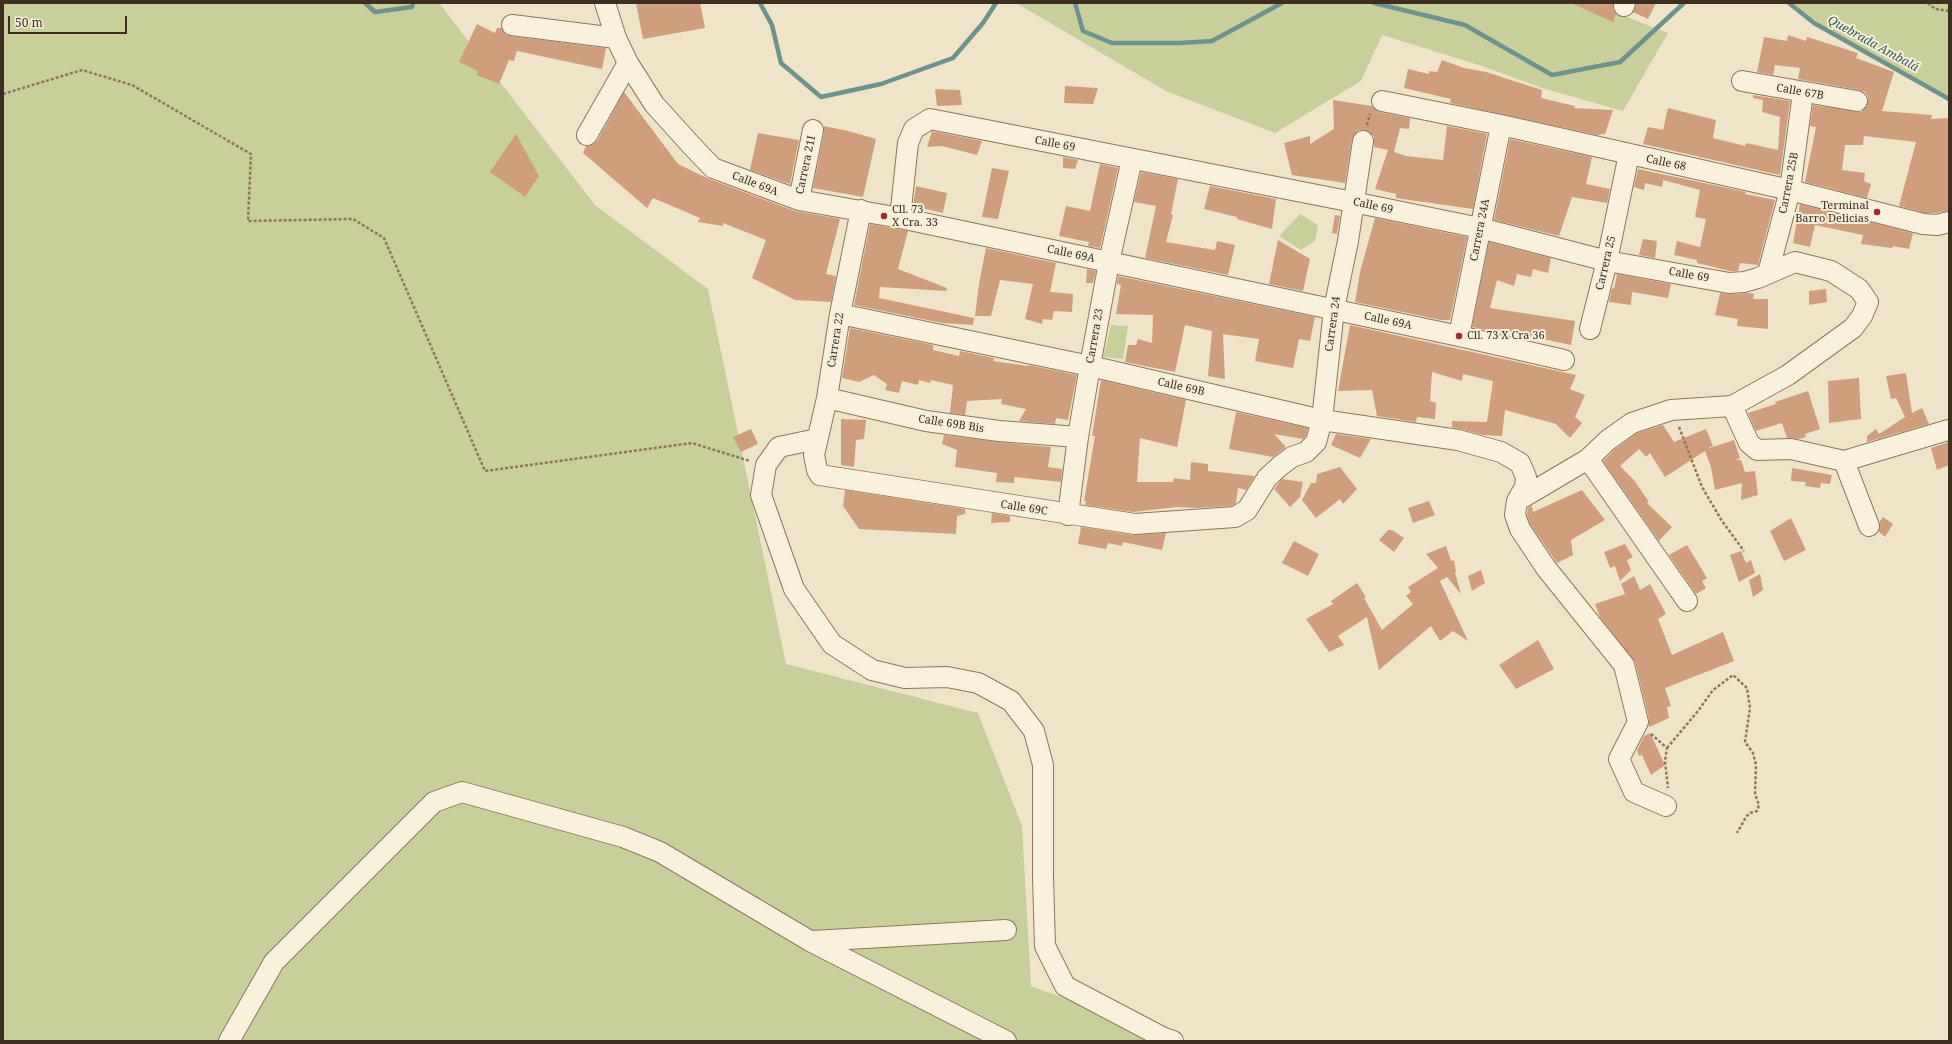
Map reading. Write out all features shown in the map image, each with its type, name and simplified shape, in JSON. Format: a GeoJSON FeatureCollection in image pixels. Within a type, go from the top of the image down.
{"type":"FeatureCollection","features":[{"type":"Feature","properties":{"kind":"street","name":"Calle 69A"},"geometry":{"type":"LineString","coordinates":[[606,4],[616,38],[628,63],[654,104],[713,168],[798,200],[900,218],[1334,309],[1564,360]]}},
{"type":"Feature","properties":{"kind":"street"},"geometry":{"type":"LineString","coordinates":[[512,25],[616,38]]}},
{"type":"Feature","properties":{"kind":"street"},"geometry":{"type":"LineString","coordinates":[[587,135],[628,63]]}},
{"type":"Feature","properties":{"kind":"street","name":"Calle 67B"},"geometry":{"type":"LineString","coordinates":[[1742,81],[1858,101]]}},
{"type":"Feature","properties":{"kind":"street","name":"Carrera 25B"},"geometry":{"type":"LineString","coordinates":[[1768,273],[1790,190],[1803,92]]}},
{"type":"Feature","properties":{"kind":"street","name":"Calle 68"},"geometry":{"type":"LineString","coordinates":[[1382,101],[1501,125],[1790,190],[1923,224],[1937,225],[1949,222]]}},
{"type":"Feature","properties":{"kind":"street","name":"Calle 69"},"geometry":{"type":"LineString","coordinates":[[900,218],[908,143],[914,129],[930,119],[1480,228],[1607,261],[1729,283],[1744,282],[1795,262],[1831,271],[1859,289],[1865,309],[1841,338],[1788,375],[1732,406]]}},
{"type":"Feature","properties":{"kind":"street","name":"Carrera 24A"},"geometry":{"type":"LineString","coordinates":[[1459,336],[1501,125]]}},
{"type":"Feature","properties":{"kind":"street","name":"Carrera 21I"},"geometry":{"type":"LineString","coordinates":[[798,200],[813,130]]}},
{"type":"Feature","properties":{"kind":"street","name":"Carrera 24"},"geometry":{"type":"LineString","coordinates":[[1236,517],[1247,510],[1267,478],[1280,466],[1292,458],[1306,452],[1316,442],[1322,420],[1334,309],[1348,242],[1363,141]]}},
{"type":"Feature","properties":{"kind":"street","name":"Carrera 25"},"geometry":{"type":"LineString","coordinates":[[1590,330],[1607,261],[1629,154]]}},
{"type":"Feature","properties":{"kind":"street","name":"Carrera 23"},"geometry":{"type":"LineString","coordinates":[[1068,514],[1078,437],[1108,262],[1132,159]]}},
{"type":"Feature","properties":{"kind":"street","name":"Carrera 22"},"geometry":{"type":"LineString","coordinates":[[817,470],[814,455],[827,398],[840,314],[861,210]]}},
{"type":"Feature","properties":{"kind":"street","name":"Calle 69B"},"geometry":{"type":"LineString","coordinates":[[840,314],[1090,366],[1322,420],[1458,440],[1501,452],[1520,463],[1526,477],[1525,487],[1517,501]]}},
{"type":"Feature","properties":{"kind":"street","name":"Calle 69B Bis"},"geometry":{"type":"LineString","coordinates":[[827,398],[926,421],[999,431],[1078,437]]}},
{"type":"Feature","properties":{"kind":"street"},"geometry":{"type":"LineString","coordinates":[[1666,806],[1634,792],[1619,759],[1638,722],[1624,665],[1541,562],[1520,529],[1515,515],[1517,501],[1588,460],[1608,440],[1632,424],[1671,410],[1732,406],[1749,443],[1757,450],[1791,449],[1844,461],[1948,430]]}},
{"type":"Feature","properties":{"kind":"street"},"geometry":{"type":"LineString","coordinates":[[817,439],[778,447],[766,465],[761,495],[794,589],[832,644],[872,670],[905,678],[947,677],[978,683],[1011,701],[1034,731],[1043,765],[1043,878],[1045,946],[1065,986],[1164,1038],[1173,1041]]}},
{"type":"Feature","properties":{"kind":"street"},"geometry":{"type":"LineString","coordinates":[[1588,460],[1687,601]]}},
{"type":"Feature","properties":{"kind":"street"},"geometry":{"type":"LineString","coordinates":[[1844,461],[1869,526]]}},
{"type":"Feature","properties":{"kind":"street","name":"Calle 69C"},"geometry":{"type":"LineString","coordinates":[[817,470],[820,475],[1135,524],[1236,517]]}},
{"type":"Feature","properties":{"kind":"street"},"geometry":{"type":"LineString","coordinates":[[229,1041],[274,962],[434,802],[462,792],[623,837],[660,852],[810,941],[1006,1041]]}},
{"type":"Feature","properties":{"kind":"street"},"geometry":{"type":"LineString","coordinates":[[810,941],[1006,930]]}},
{"type":"Feature","properties":{"kind":"path"},"geometry":{"type":"LineString","coordinates":[[1928,3],[1935,8],[1949,11]]}},
{"type":"Feature","properties":{"kind":"path"},"geometry":{"type":"LineString","coordinates":[[3,94],[82,70],[132,86],[251,154],[248,221],[353,219],[384,238],[485,471],[692,444],[766,465]]}},
{"type":"Feature","properties":{"kind":"path"},"geometry":{"type":"LineString","coordinates":[[1363,141],[1371,108],[1382,101]]}},
{"type":"Feature","properties":{"kind":"path"},"geometry":{"type":"LineString","coordinates":[[1671,410],[1702,487],[1722,521],[1744,551]]}},
{"type":"Feature","properties":{"kind":"path"},"geometry":{"type":"LineString","coordinates":[[1666,806],[1669,798],[1665,761],[1666,748],[1698,711],[1713,690],[1733,675],[1747,688],[1750,708],[1745,742],[1753,753],[1756,765],[1755,794],[1759,805],[1757,811],[1750,813],[1746,817],[1737,833]]}},
{"type":"Feature","properties":{"kind":"path"},"geometry":{"type":"LineString","coordinates":[[1638,722],[1666,748]]}},
{"type":"Feature","properties":{"kind":"green space"},"geometry":{"type":"Polygon","coordinates":[[[3,3],[439,3],[595,205],[708,289],[786,664],[978,713],[1022,826],[1031,986],[1183,1041],[3,1041],[3,3]]]}},
{"type":"Feature","properties":{"kind":"green space"},"geometry":{"type":"Polygon","coordinates":[[[1016,3],[1591,3],[1668,33],[1623,111],[1542,88],[1482,66],[1382,35],[1361,81],[1275,133],[1166,91],[1016,3]]]}},
{"type":"Feature","properties":{"kind":"green space"},"geometry":{"type":"Polygon","coordinates":[[[1790,3],[1949,3],[1949,99],[1817,24],[1790,3]]]}},
{"type":"Feature","properties":{"kind":"green space"},"geometry":{"type":"Polygon","coordinates":[[[1300,214],[1318,225],[1315,241],[1301,250],[1279,236],[1300,214]]]}},
{"type":"Feature","properties":{"kind":"green space"},"geometry":{"type":"Polygon","coordinates":[[[1111,325],[1128,326],[1123,359],[1103,357],[1111,325]]]}},
{"type":"Feature","properties":{"kind":"building"},"geometry":{"type":"Polygon","coordinates":[[[636,3],[700,3],[705,28],[643,39],[636,3]]]}},
{"type":"Feature","properties":{"kind":"building"},"geometry":{"type":"Polygon","coordinates":[[[1571,3],[1613,3],[1613,9],[1616,14],[1613,22],[1571,3]]]}},
{"type":"Feature","properties":{"kind":"building"},"geometry":{"type":"Polygon","coordinates":[[[1636,3],[1656,3],[1648,19],[1633,12],[1636,3]]]}},
{"type":"Feature","properties":{"kind":"building"},"geometry":{"type":"Polygon","coordinates":[[[477,24],[495,33],[497,28],[501,28],[505,34],[511,36],[606,48],[602,69],[517,51],[514,61],[509,60],[499,84],[477,75],[478,71],[459,62],[477,24]]]}},
{"type":"Feature","properties":{"kind":"building"},"geometry":{"type":"Polygon","coordinates":[[[1788,35],[1806,41],[1807,37],[1858,53],[1856,58],[1894,72],[1882,111],[1932,115],[1931,119],[1949,118],[1949,211],[1925,213],[1899,206],[1916,142],[1864,136],[1863,145],[1845,145],[1842,170],[1865,173],[1864,181],[1871,184],[1867,198],[1805,182],[1816,127],[1810,126],[1813,105],[1861,112],[1866,108],[1868,97],[1865,92],[1859,90],[1798,79],[1800,68],[1775,65],[1773,75],[1757,72],[1764,37],[1787,41],[1788,35]]]}},
{"type":"Feature","properties":{"kind":"building"},"geometry":{"type":"Polygon","coordinates":[[[1442,60],[1464,68],[1486,72],[1542,90],[1541,98],[1575,106],[1574,108],[1613,110],[1605,134],[1597,135],[1450,103],[1451,99],[1404,88],[1408,69],[1429,74],[1429,71],[1437,72],[1442,60]]]}},
{"type":"Feature","properties":{"kind":"building"},"geometry":{"type":"Polygon","coordinates":[[[1065,86],[1098,88],[1093,104],[1064,103],[1065,86]]]}},
{"type":"Feature","properties":{"kind":"building"},"geometry":{"type":"Polygon","coordinates":[[[935,89],[960,90],[962,105],[937,106],[935,89]]]}},
{"type":"Feature","properties":{"kind":"building"},"geometry":{"type":"Polygon","coordinates":[[[624,92],[678,164],[709,179],[795,211],[840,219],[826,274],[836,276],[831,302],[795,300],[752,278],[766,240],[723,223],[723,226],[698,222],[700,218],[653,198],[647,208],[583,153],[586,146],[592,145],[597,141],[624,92]]]}},
{"type":"Feature","properties":{"kind":"building"},"geometry":{"type":"Polygon","coordinates":[[[1753,95],[1790,101],[1780,175],[1643,144],[1648,127],[1663,130],[1668,108],[1716,120],[1713,138],[1745,146],[1746,143],[1778,150],[1780,117],[1762,112],[1763,100],[1753,98],[1753,95]]]}},
{"type":"Feature","properties":{"kind":"building"},"geometry":{"type":"Polygon","coordinates":[[[1333,100],[1372,106],[1379,112],[1410,118],[1409,129],[1400,128],[1394,152],[1406,156],[1443,160],[1447,126],[1487,134],[1473,209],[1396,198],[1396,194],[1375,189],[1388,150],[1374,147],[1374,136],[1365,130],[1358,130],[1352,139],[1345,183],[1292,175],[1284,143],[1310,136],[1310,144],[1334,129],[1333,100]]]}},
{"type":"Feature","properties":{"kind":"building"},"geometry":{"type":"Polygon","coordinates":[[[824,126],[876,139],[863,197],[813,188],[824,126]]]}},
{"type":"Feature","properties":{"kind":"building"},"geometry":{"type":"Polygon","coordinates":[[[932,131],[982,141],[977,155],[942,146],[927,147],[932,131]]]}},
{"type":"Feature","properties":{"kind":"building"},"geometry":{"type":"Polygon","coordinates":[[[758,133],[799,140],[790,184],[750,170],[758,133]]]}},
{"type":"Feature","properties":{"kind":"building"},"geometry":{"type":"Polygon","coordinates":[[[516,134],[539,176],[525,197],[490,172],[516,134]]]}},
{"type":"Feature","properties":{"kind":"building"},"geometry":{"type":"Polygon","coordinates":[[[1510,139],[1592,157],[1586,184],[1610,189],[1607,203],[1572,197],[1559,236],[1494,220],[1510,139]]]}},
{"type":"Feature","properties":{"kind":"building"},"geometry":{"type":"Polygon","coordinates":[[[1063,157],[1078,160],[1075,169],[1063,168],[1063,157]]]}},
{"type":"Feature","properties":{"kind":"building"},"geometry":{"type":"Polygon","coordinates":[[[1100,164],[1118,168],[1100,248],[1088,246],[1089,242],[1059,236],[1066,206],[1090,211],[1100,164]]]}},
{"type":"Feature","properties":{"kind":"building"},"geometry":{"type":"Polygon","coordinates":[[[992,168],[1009,171],[998,219],[982,217],[992,168]]]}},
{"type":"Feature","properties":{"kind":"building"},"geometry":{"type":"Polygon","coordinates":[[[1638,169],[1746,192],[1745,194],[1775,200],[1758,265],[1740,263],[1738,271],[1730,271],[1697,263],[1697,260],[1674,255],[1677,241],[1700,247],[1706,219],[1695,217],[1700,190],[1663,180],[1662,187],[1645,183],[1644,190],[1634,187],[1638,169]]]}},
{"type":"Feature","properties":{"kind":"building"},"geometry":{"type":"Polygon","coordinates":[[[1141,172],[1178,179],[1171,214],[1173,215],[1166,242],[1215,250],[1217,241],[1235,245],[1228,275],[1145,258],[1156,206],[1134,202],[1141,172]]]}},
{"type":"Feature","properties":{"kind":"building"},"geometry":{"type":"Polygon","coordinates":[[[916,186],[947,193],[943,213],[913,206],[916,186]]]}},
{"type":"Feature","properties":{"kind":"building"},"geometry":{"type":"Polygon","coordinates":[[[1210,186],[1276,199],[1272,229],[1237,219],[1237,217],[1204,209],[1210,186]]]}},
{"type":"Feature","properties":{"kind":"building"},"geometry":{"type":"Polygon","coordinates":[[[1800,204],[1913,233],[1909,249],[1893,246],[1892,248],[1861,244],[1863,235],[1815,225],[1810,247],[1793,243],[1800,204]]]}},
{"type":"Feature","properties":{"kind":"building"},"geometry":{"type":"Polygon","coordinates":[[[1335,215],[1340,216],[1337,234],[1332,233],[1335,215]]]}},
{"type":"Feature","properties":{"kind":"building"},"geometry":{"type":"Polygon","coordinates":[[[1375,218],[1467,237],[1450,320],[1441,320],[1355,302],[1360,272],[1375,218]]]}},
{"type":"Feature","properties":{"kind":"building"},"geometry":{"type":"Polygon","coordinates":[[[870,224],[908,231],[898,269],[947,288],[946,291],[880,287],[879,298],[974,318],[973,325],[942,323],[854,305],[870,224]]]}},
{"type":"Feature","properties":{"kind":"building"},"geometry":{"type":"Polygon","coordinates":[[[1643,239],[1657,241],[1655,258],[1639,255],[1643,239]]]}},
{"type":"Feature","properties":{"kind":"building"},"geometry":{"type":"Polygon","coordinates":[[[1278,240],[1310,259],[1303,291],[1269,284],[1278,240]]]}},
{"type":"Feature","properties":{"kind":"building"},"geometry":{"type":"Polygon","coordinates":[[[1489,242],[1551,258],[1548,273],[1533,269],[1531,277],[1517,274],[1514,286],[1497,280],[1490,308],[1575,321],[1571,345],[1496,329],[1495,332],[1472,327],[1489,242]]]}},
{"type":"Feature","properties":{"kind":"building"},"geometry":{"type":"Polygon","coordinates":[[[986,248],[1056,263],[1050,292],[1073,294],[1072,312],[1054,311],[1052,320],[1043,319],[1042,324],[1025,319],[1033,284],[1000,280],[991,316],[975,316],[986,248]]]}},
{"type":"Feature","properties":{"kind":"building"},"geometry":{"type":"Polygon","coordinates":[[[1087,269],[1096,271],[1093,283],[1086,283],[1087,269]]]}},
{"type":"Feature","properties":{"kind":"building"},"geometry":{"type":"Polygon","coordinates":[[[1617,274],[1671,284],[1668,298],[1632,292],[1631,305],[1609,302],[1612,288],[1614,289],[1617,274]]]}},
{"type":"Feature","properties":{"kind":"building"},"geometry":{"type":"Polygon","coordinates":[[[1118,276],[1315,317],[1310,341],[1299,339],[1293,368],[1255,361],[1259,339],[1223,334],[1225,379],[1208,376],[1212,331],[1185,325],[1175,372],[1125,362],[1128,345],[1136,345],[1138,339],[1152,343],[1153,315],[1116,314],[1121,285],[1117,284],[1118,276]]]}},
{"type":"Feature","properties":{"kind":"building"},"geometry":{"type":"Polygon","coordinates":[[[1826,289],[1827,302],[1809,305],[1809,291],[1826,289]]]}},
{"type":"Feature","properties":{"kind":"building"},"geometry":{"type":"Polygon","coordinates":[[[1720,293],[1749,293],[1754,294],[1753,299],[1768,299],[1768,329],[1737,326],[1738,319],[1715,315],[1720,293]]]}},
{"type":"Feature","properties":{"kind":"building"},"geometry":{"type":"Polygon","coordinates":[[[1350,325],[1576,375],[1570,389],[1585,395],[1575,417],[1582,423],[1570,438],[1556,424],[1505,410],[1502,436],[1483,435],[1452,427],[1452,421],[1487,422],[1493,381],[1463,374],[1462,381],[1432,372],[1430,401],[1436,403],[1435,419],[1417,417],[1416,422],[1377,416],[1372,390],[1338,391],[1350,325]]]}},
{"type":"Feature","properties":{"kind":"building"},"geometry":{"type":"Polygon","coordinates":[[[850,328],[933,345],[933,350],[959,356],[960,351],[994,358],[993,361],[1028,365],[1077,375],[1068,420],[1056,418],[1055,424],[1019,421],[1026,409],[1001,404],[1002,399],[967,401],[965,415],[950,413],[953,385],[931,380],[930,383],[919,380],[918,385],[902,381],[899,393],[885,390],[887,384],[874,375],[859,382],[842,378],[850,328]]]}},
{"type":"Feature","properties":{"kind":"building"},"geometry":{"type":"Polygon","coordinates":[[[1906,373],[1912,413],[1922,408],[1929,424],[1867,442],[1867,436],[1876,429],[1879,434],[1905,417],[1896,398],[1891,399],[1886,376],[1906,373]]]}},
{"type":"Feature","properties":{"kind":"building"},"geometry":{"type":"Polygon","coordinates":[[[1859,378],[1861,419],[1829,423],[1828,381],[1859,378]]]}},
{"type":"Feature","properties":{"kind":"building"},"geometry":{"type":"Polygon","coordinates":[[[1101,380],[1186,400],[1177,447],[1140,438],[1137,482],[1173,482],[1174,478],[1190,480],[1191,462],[1208,464],[1208,471],[1255,476],[1246,490],[1238,488],[1236,503],[1232,506],[1197,508],[1177,507],[1133,512],[1085,505],[1086,501],[1084,501],[1095,436],[1092,436],[1101,380]]]}},
{"type":"Feature","properties":{"kind":"building"},"geometry":{"type":"Polygon","coordinates":[[[1808,391],[1820,429],[1805,434],[1806,437],[1799,439],[1787,438],[1782,423],[1756,431],[1748,413],[1808,391]]]}},
{"type":"Feature","properties":{"kind":"building"},"geometry":{"type":"Polygon","coordinates":[[[1236,412],[1308,428],[1306,436],[1303,439],[1274,434],[1286,447],[1273,457],[1229,449],[1236,412]]]}},
{"type":"Feature","properties":{"kind":"building"},"geometry":{"type":"Polygon","coordinates":[[[841,419],[866,420],[864,439],[856,440],[854,467],[841,465],[841,419]]]}},
{"type":"Feature","properties":{"kind":"building"},"geometry":{"type":"Polygon","coordinates":[[[1663,425],[1674,442],[1706,429],[1713,446],[1707,449],[1734,440],[1740,458],[1736,460],[1741,460],[1745,472],[1755,471],[1758,495],[1741,500],[1742,483],[1715,490],[1711,467],[1705,451],[1665,477],[1650,453],[1646,457],[1639,449],[1620,466],[1634,480],[1649,502],[1647,503],[1672,527],[1659,541],[1603,461],[1615,449],[1637,433],[1663,425]]]}},
{"type":"Feature","properties":{"kind":"building"},"geometry":{"type":"Polygon","coordinates":[[[751,429],[758,444],[741,452],[733,437],[751,429]]]}},
{"type":"Feature","properties":{"kind":"building"},"geometry":{"type":"Polygon","coordinates":[[[1336,434],[1371,439],[1360,458],[1331,445],[1336,434]]]}},
{"type":"Feature","properties":{"kind":"building"},"geometry":{"type":"Polygon","coordinates":[[[944,435],[1051,447],[1048,467],[1062,469],[1061,482],[1014,477],[1014,483],[996,482],[997,473],[955,467],[957,450],[942,444],[944,435]]]}},
{"type":"Feature","properties":{"kind":"building"},"geometry":{"type":"Polygon","coordinates":[[[1949,442],[1949,465],[1937,470],[1931,448],[1949,442]]]}},
{"type":"Feature","properties":{"kind":"building"},"geometry":{"type":"Polygon","coordinates":[[[1340,467],[1357,489],[1343,504],[1340,499],[1316,518],[1302,500],[1311,483],[1316,483],[1317,474],[1340,467]]]}},
{"type":"Feature","properties":{"kind":"building"},"geometry":{"type":"Polygon","coordinates":[[[1792,468],[1832,475],[1830,484],[1821,483],[1820,488],[1805,486],[1806,482],[1791,481],[1792,468]]]}},
{"type":"Feature","properties":{"kind":"building"},"geometry":{"type":"Polygon","coordinates":[[[1282,479],[1303,482],[1300,497],[1290,507],[1274,489],[1282,479]]]}},
{"type":"Feature","properties":{"kind":"building"},"geometry":{"type":"Polygon","coordinates":[[[845,490],[965,509],[965,514],[957,516],[956,534],[859,529],[843,506],[845,490]]]}},
{"type":"Feature","properties":{"kind":"building"},"geometry":{"type":"Polygon","coordinates":[[[1582,490],[1605,520],[1571,540],[1573,555],[1557,563],[1530,524],[1527,514],[1528,508],[1532,506],[1533,512],[1582,490]]]}},
{"type":"Feature","properties":{"kind":"building"},"geometry":{"type":"Polygon","coordinates":[[[1429,501],[1435,515],[1413,523],[1408,508],[1429,501]]]}},
{"type":"Feature","properties":{"kind":"building"},"geometry":{"type":"Polygon","coordinates":[[[992,513],[1010,516],[1010,522],[991,523],[992,513]]]}},
{"type":"Feature","properties":{"kind":"building"},"geometry":{"type":"Polygon","coordinates":[[[1883,517],[1893,524],[1885,537],[1879,532],[1880,521],[1883,517]]]}},
{"type":"Feature","properties":{"kind":"building"},"geometry":{"type":"Polygon","coordinates":[[[1791,518],[1806,550],[1784,561],[1770,531],[1791,518]]]}},
{"type":"Feature","properties":{"kind":"building"},"geometry":{"type":"Polygon","coordinates":[[[1081,527],[1133,535],[1166,533],[1162,550],[1123,542],[1122,546],[1108,543],[1106,549],[1078,544],[1081,527]]]}},
{"type":"Feature","properties":{"kind":"building"},"geometry":{"type":"Polygon","coordinates":[[[1388,530],[1392,530],[1404,538],[1394,552],[1379,540],[1388,530]]]}},
{"type":"Feature","properties":{"kind":"building"},"geometry":{"type":"Polygon","coordinates":[[[1294,541],[1319,554],[1308,576],[1282,563],[1294,541]]]}},
{"type":"Feature","properties":{"kind":"building"},"geometry":{"type":"Polygon","coordinates":[[[1625,544],[1633,557],[1627,560],[1631,570],[1620,581],[1615,566],[1610,568],[1604,552],[1625,544]]]}},
{"type":"Feature","properties":{"kind":"building"},"geometry":{"type":"Polygon","coordinates":[[[1687,545],[1707,578],[1702,581],[1706,588],[1696,594],[1669,555],[1687,545]]]}},
{"type":"Feature","properties":{"kind":"building"},"geometry":{"type":"Polygon","coordinates":[[[1446,546],[1451,561],[1454,560],[1455,573],[1461,594],[1447,577],[1440,581],[1468,641],[1453,631],[1440,641],[1431,626],[1379,670],[1367,617],[1338,636],[1344,645],[1329,652],[1306,619],[1333,604],[1331,601],[1357,583],[1366,597],[1364,598],[1382,630],[1413,604],[1406,596],[1411,592],[1408,587],[1438,568],[1426,554],[1446,546]]]}},
{"type":"Feature","properties":{"kind":"building"},"geometry":{"type":"Polygon","coordinates":[[[1741,551],[1746,563],[1751,560],[1755,573],[1739,582],[1730,555],[1741,551]]]}},
{"type":"Feature","properties":{"kind":"building"},"geometry":{"type":"Polygon","coordinates":[[[1481,570],[1485,583],[1472,591],[1468,576],[1481,570]]]}},
{"type":"Feature","properties":{"kind":"building"},"geometry":{"type":"Polygon","coordinates":[[[1760,574],[1763,590],[1753,597],[1749,580],[1760,574]]]}},
{"type":"Feature","properties":{"kind":"building"},"geometry":{"type":"Polygon","coordinates":[[[1634,576],[1640,590],[1650,584],[1666,614],[1658,619],[1672,655],[1723,632],[1734,661],[1665,688],[1671,706],[1667,707],[1669,718],[1649,727],[1649,719],[1635,662],[1600,617],[1595,604],[1625,594],[1621,584],[1634,576]]]}},
{"type":"Feature","properties":{"kind":"building"},"geometry":{"type":"Polygon","coordinates":[[[1538,640],[1554,669],[1516,689],[1499,665],[1538,640]]]}},
{"type":"Feature","properties":{"kind":"building"},"geometry":{"type":"Polygon","coordinates":[[[1650,733],[1665,765],[1651,775],[1642,755],[1639,756],[1637,750],[1644,736],[1650,733]]]}},
{"type":"Feature","properties":{"kind":"waterway","name":"Quebrada Ambalá"},"geometry":{"type":"LineString","coordinates":[[365,3],[375,12],[412,7],[413,3]]}},
{"type":"Feature","properties":{"kind":"waterway","name":"Quebrada Ambalá"},"geometry":{"type":"LineString","coordinates":[[760,3],[772,25],[781,63],[821,97],[881,84],[953,58],[983,23],[996,3]]}},
{"type":"Feature","properties":{"kind":"waterway","name":"Quebrada Ambalá"},"geometry":{"type":"LineString","coordinates":[[1075,3],[1083,31],[1112,43],[1180,43],[1212,41],[1282,3]]}},
{"type":"Feature","properties":{"kind":"waterway","name":"Quebrada Ambalá"},"geometry":{"type":"LineString","coordinates":[[1374,3],[1465,25],[1552,75],[1620,62],[1684,3]]}},
{"type":"Feature","properties":{"kind":"waterway","name":"Quebrada Ambalá"},"geometry":{"type":"LineString","coordinates":[[1789,3],[1814,23],[1949,99]]}},
{"type":"Feature","properties":{"kind":"place","name":"Terminal Barro Delicias"},"geometry":{"type":"Point","coordinates":[1877,212]}},
{"type":"Feature","properties":{"kind":"place","name":"Cll. 73 X Cra. 33"},"geometry":{"type":"Point","coordinates":[884,216]}},
{"type":"Feature","properties":{"kind":"place","name":"Cll. 73 X Cra 36"},"geometry":{"type":"Point","coordinates":[1459,336]}}]}
